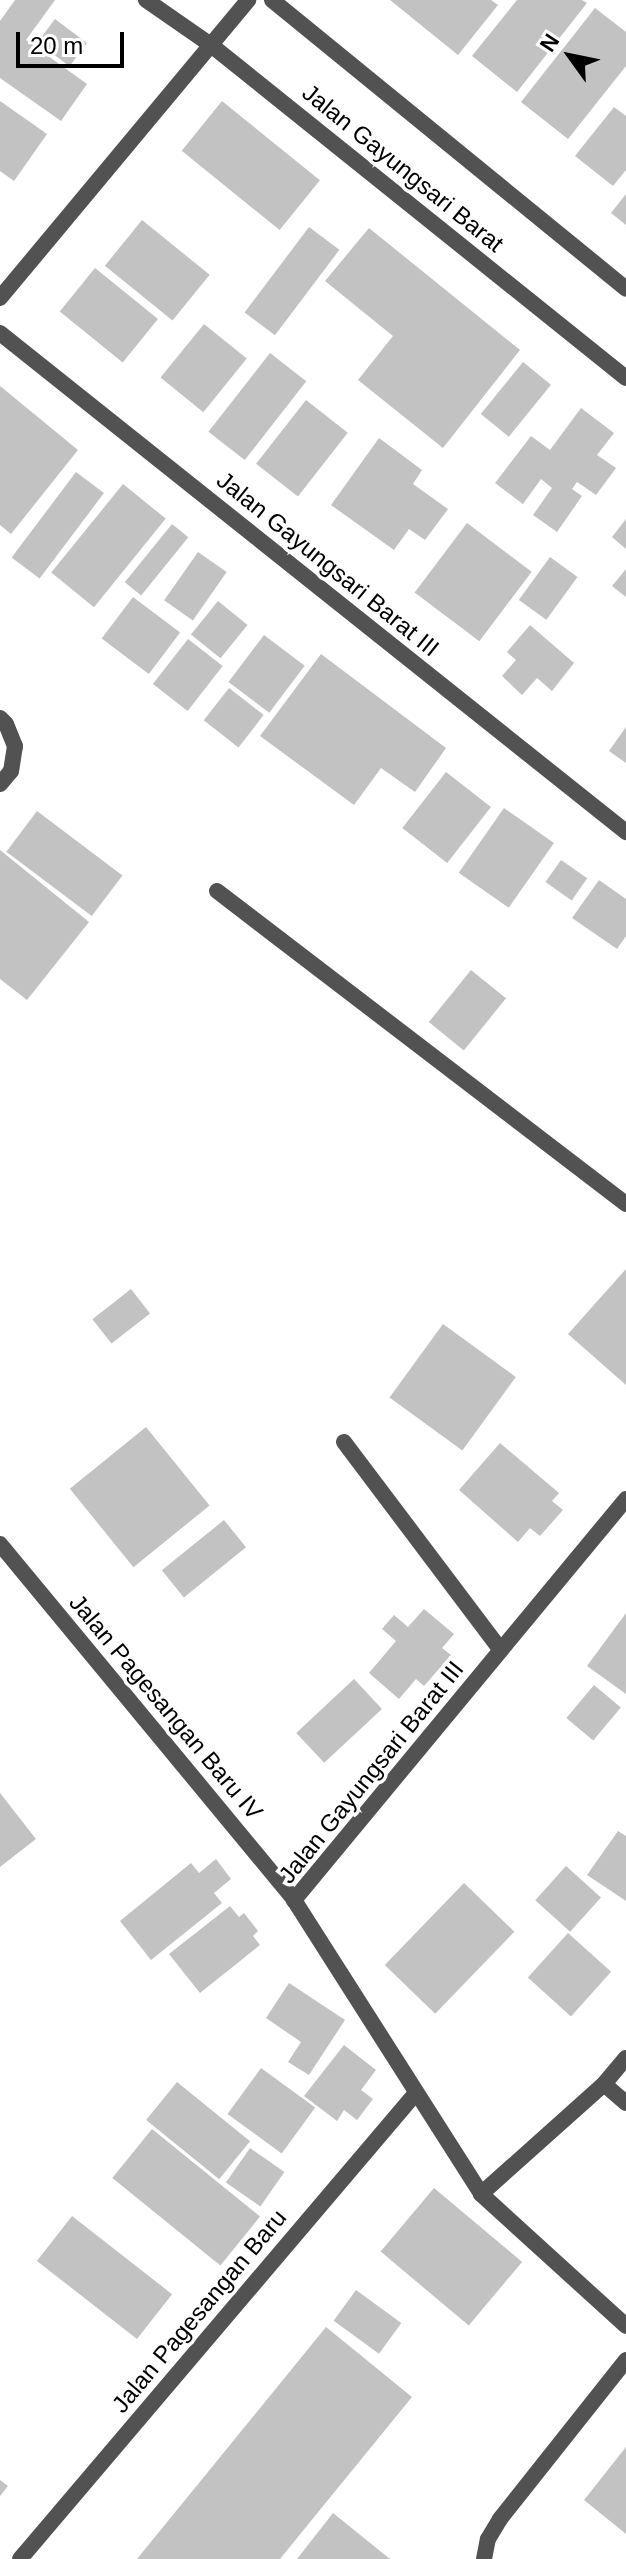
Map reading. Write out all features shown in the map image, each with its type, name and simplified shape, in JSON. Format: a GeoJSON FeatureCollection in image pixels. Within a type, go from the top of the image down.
{"type":"FeatureCollection","features":[{"type":"Feature","properties":{"kind":"street","name":"Jalan Gayungsari Barat"},"geometry":{"type":"LineString","coordinates":[[146,0],[211,45],[626,378]]}},
{"type":"Feature","properties":{"kind":"street"},"geometry":{"type":"LineString","coordinates":[[0,298],[248,0]]}},
{"type":"Feature","properties":{"kind":"street","name":"Jalan Gayungsari Barat"},"geometry":{"type":"LineString","coordinates":[[272,0],[626,289]]}},
{"type":"Feature","properties":{"kind":"street","name":"Jalan Gayungsari Barat III"},"geometry":{"type":"LineString","coordinates":[[0,333],[626,832]]}},
{"type":"Feature","properties":{"kind":"street"},"geometry":{"type":"LineString","coordinates":[[0,718],[6,724],[15,746],[11,771],[0,784]]}},
{"type":"Feature","properties":{"kind":"street"},"geometry":{"type":"LineString","coordinates":[[217,891],[626,1204]]}},
{"type":"Feature","properties":{"kind":"street"},"geometry":{"type":"LineString","coordinates":[[344,1442],[500,1649]]}},
{"type":"Feature","properties":{"kind":"street","name":"Jalan Gayungsari Barat III"},"geometry":{"type":"LineString","coordinates":[[626,1499],[294,1900],[481,2194],[626,2326]]}},
{"type":"Feature","properties":{"kind":"street","name":"Jalan Pagesangan Baru IV"},"geometry":{"type":"LineString","coordinates":[[0,1544],[294,1900]]}},
{"type":"Feature","properties":{"kind":"street"},"geometry":{"type":"LineString","coordinates":[[481,2194],[604,2084],[626,2058]]}},
{"type":"Feature","properties":{"kind":"street"},"geometry":{"type":"LineString","coordinates":[[604,2084],[626,2103]]}},
{"type":"Feature","properties":{"kind":"street","name":"Jalan Pagesangan Baru"},"geometry":{"type":"LineString","coordinates":[[20,2559],[415,2094]]}},
{"type":"Feature","properties":{"kind":"street"},"geometry":{"type":"LineString","coordinates":[[484,2559],[488,2539],[500,2519],[626,2360]]}},
{"type":"Feature","properties":{"kind":"building"},"geometry":{"type":"Polygon","coordinates":[[[15,0],[55,0],[26,40],[87,84],[61,121],[0,78],[0,21],[15,0]]]}},
{"type":"Feature","properties":{"kind":"building"},"geometry":{"type":"Polygon","coordinates":[[[390,0],[491,0],[498,5],[458,55],[390,0]]]}},
{"type":"Feature","properties":{"kind":"building"},"geometry":{"type":"Polygon","coordinates":[[[517,0],[582,0],[587,3],[517,92],[472,56],[517,0]]]}},
{"type":"Feature","properties":{"kind":"building"},"geometry":{"type":"Polygon","coordinates":[[[595,8],[626,32],[626,66],[568,139],[521,102],[595,8]]]}},
{"type":"Feature","properties":{"kind":"building"},"geometry":{"type":"Polygon","coordinates":[[[55,19],[87,43],[69,66],[38,42],[55,19]]]}},
{"type":"Feature","properties":{"kind":"building"},"geometry":{"type":"Polygon","coordinates":[[[0,101],[47,134],[14,181],[0,171],[0,101]]]}},
{"type":"Feature","properties":{"kind":"building"},"geometry":{"type":"Polygon","coordinates":[[[222,101],[320,180],[280,230],[182,151],[222,101]]]}},
{"type":"Feature","properties":{"kind":"building"},"geometry":{"type":"Polygon","coordinates":[[[614,107],[626,116],[626,170],[613,186],[575,156],[614,107]]]}},
{"type":"Feature","properties":{"kind":"building"},"geometry":{"type":"Polygon","coordinates":[[[626,194],[626,225],[611,213],[626,194]]]}},
{"type":"Feature","properties":{"kind":"building"},"geometry":{"type":"Polygon","coordinates":[[[142,220],[210,275],[172,321],[105,266],[142,220]]]}},
{"type":"Feature","properties":{"kind":"building"},"geometry":{"type":"Polygon","coordinates":[[[309,227],[339,250],[275,335],[245,312],[309,227]]]}},
{"type":"Feature","properties":{"kind":"building"},"geometry":{"type":"Polygon","coordinates":[[[369,228],[520,350],[443,448],[358,380],[393,336],[325,281],[369,228]]]}},
{"type":"Feature","properties":{"kind":"building"},"geometry":{"type":"Polygon","coordinates":[[[95,268],[158,319],[123,362],[60,312],[95,268]]]}},
{"type":"Feature","properties":{"kind":"building"},"geometry":{"type":"Polygon","coordinates":[[[204,324],[247,359],[203,412],[161,378],[204,324]]]}},
{"type":"Feature","properties":{"kind":"building"},"geometry":{"type":"Polygon","coordinates":[[[270,353],[306,381],[245,460],[208,432],[270,353]]]}},
{"type":"Feature","properties":{"kind":"building"},"geometry":{"type":"Polygon","coordinates":[[[523,362],[551,385],[509,437],[481,414],[523,362]]]}},
{"type":"Feature","properties":{"kind":"building"},"geometry":{"type":"Polygon","coordinates":[[[0,386],[78,450],[11,534],[0,525],[0,386]]]}},
{"type":"Feature","properties":{"kind":"building"},"geometry":{"type":"Polygon","coordinates":[[[306,400],[348,433],[298,496],[256,464],[306,400]]]}},
{"type":"Feature","properties":{"kind":"building"},"geometry":{"type":"Polygon","coordinates":[[[581,408],[614,433],[597,455],[616,468],[596,495],[577,482],[572,489],[582,496],[557,532],[533,515],[552,488],[541,479],[523,504],[495,483],[531,436],[550,450],[581,408]]]}},
{"type":"Feature","properties":{"kind":"building"},"geometry":{"type":"Polygon","coordinates":[[[379,438],[422,470],[413,484],[448,509],[425,540],[409,529],[394,550],[331,505],[379,438]]]}},
{"type":"Feature","properties":{"kind":"building"},"geometry":{"type":"Polygon","coordinates":[[[76,472],[104,493],[40,579],[12,557],[76,472]]]}},
{"type":"Feature","properties":{"kind":"building"},"geometry":{"type":"Polygon","coordinates":[[[123,484],[166,519],[94,607],[51,573],[123,484]]]}},
{"type":"Feature","properties":{"kind":"building"},"geometry":{"type":"Polygon","coordinates":[[[626,519],[626,549],[612,537],[626,519]]]}},
{"type":"Feature","properties":{"kind":"building"},"geometry":{"type":"Polygon","coordinates":[[[467,523],[532,572],[479,641],[415,592],[467,523]]]}},
{"type":"Feature","properties":{"kind":"building"},"geometry":{"type":"Polygon","coordinates":[[[172,524],[188,537],[141,596],[125,582],[172,524]]]}},
{"type":"Feature","properties":{"kind":"building"},"geometry":{"type":"Polygon","coordinates":[[[198,552],[227,572],[193,620],[164,600],[198,552]]]}},
{"type":"Feature","properties":{"kind":"building"},"geometry":{"type":"Polygon","coordinates":[[[550,557],[578,577],[546,620],[519,600],[550,557]]]}},
{"type":"Feature","properties":{"kind":"building"},"geometry":{"type":"Polygon","coordinates":[[[626,569],[626,597],[612,586],[626,569]]]}},
{"type":"Feature","properties":{"kind":"building"},"geometry":{"type":"Polygon","coordinates":[[[133,597],[180,633],[149,674],[102,639],[133,597]]]}},
{"type":"Feature","properties":{"kind":"building"},"geometry":{"type":"Polygon","coordinates":[[[218,601],[248,625],[220,658],[191,634],[218,601]]]}},
{"type":"Feature","properties":{"kind":"building"},"geometry":{"type":"Polygon","coordinates":[[[530,625],[574,663],[552,691],[537,678],[522,695],[502,676],[516,660],[507,652],[530,625]]]}},
{"type":"Feature","properties":{"kind":"building"},"geometry":{"type":"Polygon","coordinates":[[[264,635],[305,666],[269,713],[228,682],[264,635]]]}},
{"type":"Feature","properties":{"kind":"building"},"geometry":{"type":"Polygon","coordinates":[[[188,639],[223,666],[188,711],[153,684],[188,639]]]}},
{"type":"Feature","properties":{"kind":"building"},"geometry":{"type":"Polygon","coordinates":[[[321,654],[446,748],[415,792],[381,768],[354,805],[260,736],[321,654]]]}},
{"type":"Feature","properties":{"kind":"building"},"geometry":{"type":"Polygon","coordinates":[[[229,688],[264,715],[238,747],[204,720],[229,688]]]}},
{"type":"Feature","properties":{"kind":"building"},"geometry":{"type":"Polygon","coordinates":[[[626,727],[626,763],[609,751],[626,727]]]}},
{"type":"Feature","properties":{"kind":"building"},"geometry":{"type":"Polygon","coordinates":[[[446,772],[491,807],[447,863],[402,828],[446,772]]]}},
{"type":"Feature","properties":{"kind":"building"},"geometry":{"type":"Polygon","coordinates":[[[504,808],[554,843],[509,908],[459,873],[504,808]]]}},
{"type":"Feature","properties":{"kind":"building"},"geometry":{"type":"Polygon","coordinates":[[[37,811],[122,875],[92,916],[6,852],[37,811]]]}},
{"type":"Feature","properties":{"kind":"building"},"geometry":{"type":"Polygon","coordinates":[[[0,850],[89,922],[27,1000],[0,979],[0,850]]]}},
{"type":"Feature","properties":{"kind":"building"},"geometry":{"type":"Polygon","coordinates":[[[561,860],[587,878],[572,900],[546,882],[561,860]]]}},
{"type":"Feature","properties":{"kind":"building"},"geometry":{"type":"Polygon","coordinates":[[[599,880],[626,899],[626,936],[617,949],[572,918],[599,880]]]}},
{"type":"Feature","properties":{"kind":"building"},"geometry":{"type":"Polygon","coordinates":[[[471,970],[506,998],[464,1050],[429,1022],[471,970]]]}},
{"type":"Feature","properties":{"kind":"building"},"geometry":{"type":"Polygon","coordinates":[[[626,1269],[626,1385],[568,1334],[626,1269]]]}},
{"type":"Feature","properties":{"kind":"building"},"geometry":{"type":"Polygon","coordinates":[[[131,1289],[150,1313],[111,1344],[92,1319],[131,1289]]]}},
{"type":"Feature","properties":{"kind":"building"},"geometry":{"type":"Polygon","coordinates":[[[443,1324],[516,1377],[462,1451],[390,1398],[443,1324]]]}},
{"type":"Feature","properties":{"kind":"building"},"geometry":{"type":"Polygon","coordinates":[[[146,1427],[210,1505],[133,1567],[70,1489],[146,1427]]]}},
{"type":"Feature","properties":{"kind":"building"},"geometry":{"type":"Polygon","coordinates":[[[500,1443],[559,1493],[552,1501],[563,1510],[540,1536],[530,1528],[518,1542],[459,1490],[500,1443]]]}},
{"type":"Feature","properties":{"kind":"building"},"geometry":{"type":"Polygon","coordinates":[[[224,1520],[246,1547],[184,1598],[162,1570],[224,1520]]]}},
{"type":"Feature","properties":{"kind":"building"},"geometry":{"type":"Polygon","coordinates":[[[424,1609],[454,1634],[442,1648],[451,1655],[424,1686],[416,1679],[399,1699],[369,1673],[396,1641],[382,1629],[394,1615],[408,1627],[424,1609]]]}},
{"type":"Feature","properties":{"kind":"building"},"geometry":{"type":"Polygon","coordinates":[[[626,1613],[626,1694],[587,1666],[626,1613]]]}},
{"type":"Feature","properties":{"kind":"building"},"geometry":{"type":"Polygon","coordinates":[[[354,1679],[382,1709],[324,1763],[296,1733],[354,1679]]]}},
{"type":"Feature","properties":{"kind":"building"},"geometry":{"type":"Polygon","coordinates":[[[594,1685],[621,1707],[593,1740],[566,1718],[594,1685]]]}},
{"type":"Feature","properties":{"kind":"building"},"geometry":{"type":"Polygon","coordinates":[[[0,1793],[36,1839],[0,1867],[0,1793]]]}},
{"type":"Feature","properties":{"kind":"building"},"geometry":{"type":"Polygon","coordinates":[[[618,1831],[626,1836],[626,1901],[587,1875],[618,1831]]]}},
{"type":"Feature","properties":{"kind":"building"},"geometry":{"type":"Polygon","coordinates":[[[216,1859],[231,1879],[214,1893],[222,1903],[151,1960],[120,1921],[191,1863],[199,1873],[216,1859]]]}},
{"type":"Feature","properties":{"kind":"building"},"geometry":{"type":"Polygon","coordinates":[[[566,1866],[601,1897],[570,1932],[535,1900],[566,1866]]]}},
{"type":"Feature","properties":{"kind":"building"},"geometry":{"type":"Polygon","coordinates":[[[464,1883],[514,1932],[435,2014],[385,1965],[464,1883]]]}},
{"type":"Feature","properties":{"kind":"building"},"geometry":{"type":"Polygon","coordinates":[[[230,1906],[239,1917],[244,1913],[258,1931],[253,1936],[260,1945],[200,1993],[169,1954],[230,1906]]]}},
{"type":"Feature","properties":{"kind":"building"},"geometry":{"type":"Polygon","coordinates":[[[568,1933],[611,1972],[571,2016],[528,1978],[568,1933]]]}},
{"type":"Feature","properties":{"kind":"building"},"geometry":{"type":"Polygon","coordinates":[[[289,1983],[345,2020],[309,2075],[288,2062],[301,2042],[266,2018],[289,1983]]]}},
{"type":"Feature","properties":{"kind":"building"},"geometry":{"type":"Polygon","coordinates":[[[344,2045],[376,2070],[361,2090],[373,2099],[357,2120],[344,2110],[337,2121],[304,2096],[344,2045]]]}},
{"type":"Feature","properties":{"kind":"building"},"geometry":{"type":"Polygon","coordinates":[[[261,2068],[315,2107],[282,2153],[227,2114],[261,2068]]]}},
{"type":"Feature","properties":{"kind":"building"},"geometry":{"type":"Polygon","coordinates":[[[177,2082],[250,2141],[219,2179],[146,2120],[177,2082]]]}},
{"type":"Feature","properties":{"kind":"building"},"geometry":{"type":"Polygon","coordinates":[[[152,2129],[260,2216],[220,2265],[112,2178],[152,2129]]]}},
{"type":"Feature","properties":{"kind":"building"},"geometry":{"type":"Polygon","coordinates":[[[250,2148],[284,2172],[260,2206],[226,2182],[250,2148]]]}},
{"type":"Feature","properties":{"kind":"building"},"geometry":{"type":"Polygon","coordinates":[[[434,2188],[522,2262],[469,2326],[381,2252],[434,2188]]]}},
{"type":"Feature","properties":{"kind":"building"},"geometry":{"type":"Polygon","coordinates":[[[72,2216],[172,2294],[137,2339],[37,2261],[72,2216]]]}},
{"type":"Feature","properties":{"kind":"building"},"geometry":{"type":"Polygon","coordinates":[[[356,2290],[401,2323],[379,2354],[334,2321],[356,2290]]]}},
{"type":"Feature","properties":{"kind":"building"},"geometry":{"type":"Polygon","coordinates":[[[326,2327],[412,2397],[280,2559],[137,2559],[326,2327]]]}},
{"type":"Feature","properties":{"kind":"building"},"geometry":{"type":"Polygon","coordinates":[[[626,2447],[626,2534],[584,2500],[626,2447]]]}},
{"type":"Feature","properties":{"kind":"building"},"geometry":{"type":"Polygon","coordinates":[[[0,2480],[8,2486],[0,2496],[0,2480]]]}},
{"type":"Feature","properties":{"kind":"building"},"geometry":{"type":"Polygon","coordinates":[[[333,2513],[390,2559],[297,2559],[333,2513]]]}}]}
